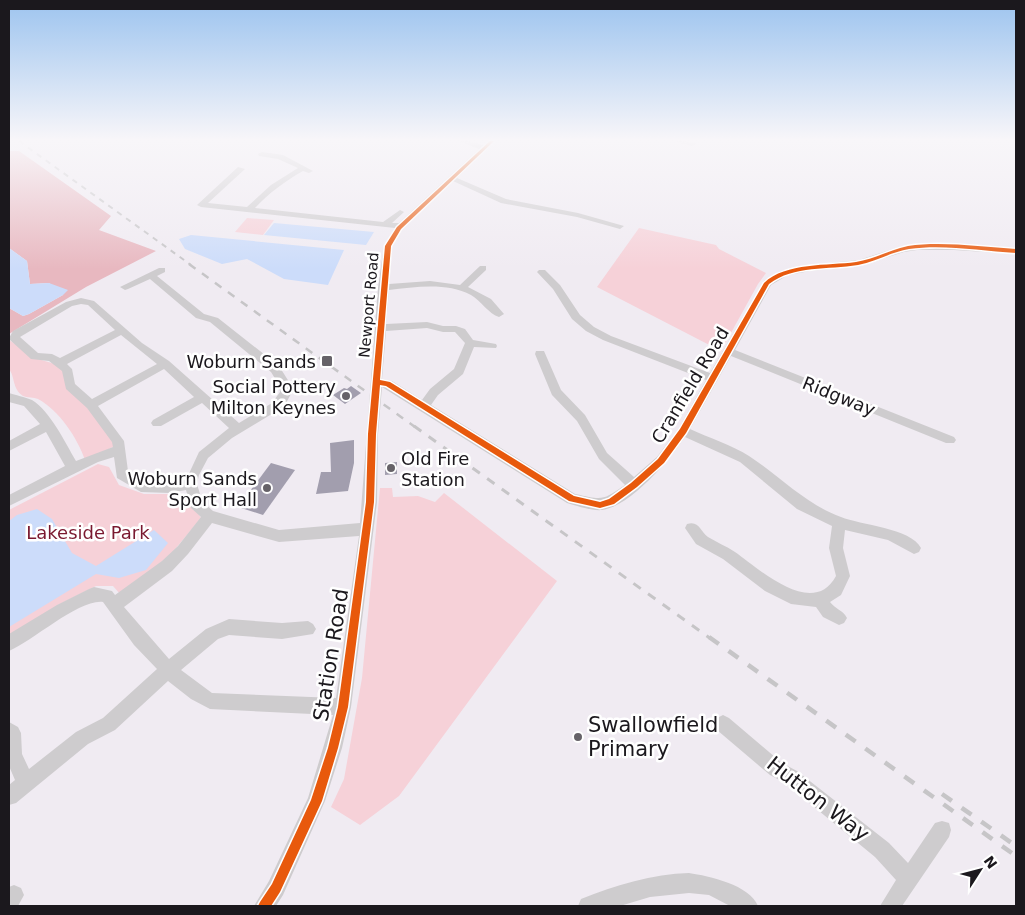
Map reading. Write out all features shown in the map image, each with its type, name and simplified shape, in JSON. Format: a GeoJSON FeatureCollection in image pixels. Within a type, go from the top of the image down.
{"type":"FeatureCollection","features":[{"type":"Feature","properties":{"kind":"street"},"geometry":{"type":"LineString","coordinates":[[224,184],[201,205],[401,226]]}},
{"type":"Feature","properties":{"kind":"street"},"geometry":{"type":"LineString","coordinates":[[248,210],[276,184]]}},
{"type":"Feature","properties":{"kind":"street","name":"Newport Road"},"geometry":{"type":"LineString","coordinates":[[376,388],[388,246],[401,226],[446,184]]}},
{"type":"Feature","properties":{"kind":"street"},"geometry":{"type":"LineString","coordinates":[[465,184],[504,201],[578,215],[620,226]]}},
{"type":"Feature","properties":{"kind":"street"},"geometry":{"type":"LineString","coordinates":[[385,224],[400,212]]}},
{"type":"Feature","properties":{"kind":"street","name":"Cranfield Road"},"geometry":{"type":"LineString","coordinates":[[376,388],[388,384],[572,499],[600,504],[611,502],[661,461],[683,431],[714,379],[767,283],[778,275],[793,271],[860,262],[906,248],[954,247],[1016,251]]}},
{"type":"Feature","properties":{"kind":"street"},"geometry":{"type":"LineString","coordinates":[[462,288],[483,268]]}},
{"type":"Feature","properties":{"kind":"street"},"geometry":{"type":"LineString","coordinates":[[125,288],[162,270]]}},
{"type":"Feature","properties":{"kind":"street"},"geometry":{"type":"LineString","coordinates":[[542,272],[557,287],[576,317],[590,329],[607,338],[714,379]]}},
{"type":"Feature","properties":{"kind":"street"},"geometry":{"type":"LineString","coordinates":[[151,275],[200,316],[214,320],[275,369],[282,378],[286,392],[276,406],[238,429],[203,455],[193,475],[191,484],[196,504],[208,516],[279,536],[366,529]]}},
{"type":"Feature","properties":{"kind":"street"},"geometry":{"type":"LineString","coordinates":[[383,288],[439,283],[462,288],[490,302],[499,314]]}},
{"type":"Feature","properties":{"kind":"street"},"geometry":{"type":"LineString","coordinates":[[191,484],[170,488],[141,488],[122,474],[118,441],[91,405],[70,386],[67,369],[52,358],[36,356],[14,338],[17,333],[70,304],[81,301],[90,304],[120,331],[165,364],[238,429]]}},
{"type":"Feature","properties":{"kind":"street"},"geometry":{"type":"LineString","coordinates":[[380,328],[427,325],[443,329],[456,329],[461,331],[470,343],[492,346]]}},
{"type":"Feature","properties":{"kind":"street"},"geometry":{"type":"LineString","coordinates":[[60,363],[120,331]]}},
{"type":"Feature","properties":{"kind":"street"},"geometry":{"type":"LineString","coordinates":[[422,406],[430,399],[434,392],[459,371],[470,343]]}},
{"type":"Feature","properties":{"kind":"street","name":"Ridgway"},"geometry":{"type":"LineString","coordinates":[[728,351],[950,440]]}},
{"type":"Feature","properties":{"kind":"street"},"geometry":{"type":"LineString","coordinates":[[540,354],[556,392],[581,418],[603,456],[634,485]]}},
{"type":"Feature","properties":{"kind":"street"},"geometry":{"type":"LineString","coordinates":[[91,405],[165,364]]}},
{"type":"Feature","properties":{"kind":"street","name":"Station Road"},"geometry":{"type":"LineString","coordinates":[[264,906],[276,888],[316,801],[333,748],[343,707],[370,502],[372,434],[376,388]]}},
{"type":"Feature","properties":{"kind":"street"},"geometry":{"type":"LineString","coordinates":[[9,397],[12,401],[28,403],[49,425],[73,468]]}},
{"type":"Feature","properties":{"kind":"street"},"geometry":{"type":"LineString","coordinates":[[157,423],[203,397]]}},
{"type":"Feature","properties":{"kind":"street"},"geometry":{"type":"LineString","coordinates":[[9,446],[49,425]]}},
{"type":"Feature","properties":{"kind":"street"},"geometry":{"type":"LineString","coordinates":[[683,431],[744,460],[802,505],[839,523],[891,535],[914,548]]}},
{"type":"Feature","properties":{"kind":"street"},"geometry":{"type":"LineString","coordinates":[[9,500],[94,458],[119,450]]}},
{"type":"Feature","properties":{"kind":"street"},"geometry":{"type":"LineString","coordinates":[[113,606],[167,566],[183,550],[208,516]]}},
{"type":"Feature","properties":{"kind":"street"},"geometry":{"type":"LineString","coordinates":[[692,528],[701,540],[728,555],[770,586],[791,597],[820,600],[836,590],[843,576],[836,548],[839,523]]}},
{"type":"Feature","properties":{"kind":"street"},"geometry":{"type":"LineString","coordinates":[[9,643],[62,610],[94,594],[107,596],[128,627],[169,669],[196,694],[210,701],[343,707]]}},
{"type":"Feature","properties":{"kind":"street"},"geometry":{"type":"LineString","coordinates":[[820,600],[828,612],[839,618]]}},
{"type":"Feature","properties":{"kind":"street"},"geometry":{"type":"LineString","coordinates":[[9,796],[82,738],[109,724],[169,669],[212,634],[229,627],[282,631],[308,629]]}},
{"type":"Feature","properties":{"kind":"street","name":"Hutton Way"},"geometry":{"type":"LineString","coordinates":[[723,724],[776,769],[791,777],[882,850],[909,879]]}},
{"type":"Feature","properties":{"kind":"street"},"geometry":{"type":"LineString","coordinates":[[9,731],[12,733],[12,755],[26,783]]}},
{"type":"Feature","properties":{"kind":"street"},"geometry":{"type":"LineString","coordinates":[[890,906],[942,830]]}},
{"type":"Feature","properties":{"kind":"street"},"geometry":{"type":"LineString","coordinates":[[588,906],[663,885],[688,881],[711,885],[734,895],[748,906]]}},
{"type":"Feature","properties":{"kind":"green space"},"geometry":{"type":"Polygon","coordinates":[[[247,218],[274,220],[263,235],[235,232],[247,218]]]}},
{"type":"Feature","properties":{"kind":"green space"},"geometry":{"type":"Polygon","coordinates":[[[639,228],[716,245],[719,249],[766,273],[721,351],[597,287],[639,228]]]}},
{"type":"Feature","properties":{"kind":"green space"},"geometry":{"type":"Polygon","coordinates":[[[9,340],[38,359],[64,369],[108,431],[115,446],[85,460],[73,434],[53,410],[38,399],[23,396],[17,390],[9,369],[9,340]]]}},
{"type":"Feature","properties":{"kind":"green space","name":"Lakeside Park"},"geometry":{"type":"Polygon","coordinates":[[[98,464],[109,467],[119,485],[144,494],[186,494],[201,518],[171,554],[121,595],[113,586],[96,586],[58,605],[9,637],[9,510],[98,464]]]}},
{"type":"Feature","properties":{"kind":"green space"},"geometry":{"type":"Polygon","coordinates":[[[380,488],[392,488],[393,497],[418,496],[435,502],[444,493],[557,581],[399,796],[360,825],[331,807],[344,779],[362,678],[380,488]]]}},
{"type":"Feature","properties":{"kind":"shaded area"},"geometry":{"type":"Polygon","coordinates":[[[9,184],[65,184],[111,216],[99,230],[156,251],[86,287],[9,334],[9,308],[23,316],[63,295],[49,283],[30,284],[27,261],[9,248],[9,184]]]}},
{"type":"Feature","properties":{"kind":"water"},"geometry":{"type":"Polygon","coordinates":[[[274,223],[374,232],[366,245],[264,235],[274,223]]]}},
{"type":"Feature","properties":{"kind":"water"},"geometry":{"type":"Polygon","coordinates":[[[191,235],[344,250],[328,285],[284,279],[247,259],[222,264],[185,249],[179,239],[191,235]]]}},
{"type":"Feature","properties":{"kind":"water"},"geometry":{"type":"Polygon","coordinates":[[[9,248],[27,261],[30,284],[49,283],[68,290],[63,295],[23,316],[9,308],[9,248]]]}},
{"type":"Feature","properties":{"kind":"water"},"geometry":{"type":"Polygon","coordinates":[[[37,509],[52,519],[72,553],[96,566],[154,530],[168,543],[146,570],[119,578],[96,574],[9,627],[9,521],[17,515],[37,509]]]}},
{"type":"Feature","properties":{"kind":"building","name":"Social Pottery Milton Keynes"},"geometry":{"type":"Polygon","coordinates":[[[351,386],[361,393],[345,404],[333,395],[344,388],[347,389],[351,386]]]}},
{"type":"Feature","properties":{"kind":"building"},"geometry":{"type":"Polygon","coordinates":[[[354,440],[354,463],[348,491],[316,494],[321,472],[331,472],[330,443],[354,440]]]}},
{"type":"Feature","properties":{"kind":"building","name":"Old Fire Station"},"geometry":{"type":"Polygon","coordinates":[[[397,462],[397,474],[385,475],[385,463],[397,462]]]}},
{"type":"Feature","properties":{"kind":"building","name":"Woburn Sands Sport Hall"},"geometry":{"type":"Polygon","coordinates":[[[271,463],[295,470],[263,515],[238,507],[271,463]]]}},
{"type":"Feature","properties":{"kind":"railway"},"geometry":{"type":"LineString","coordinates":[[78,184],[191,265]]}},
{"type":"Feature","properties":{"kind":"railway"},"geometry":{"type":"LineString","coordinates":[[189,264],[415,427]]}},
{"type":"Feature","properties":{"kind":"railway"},"geometry":{"type":"LineString","coordinates":[[414,426],[711,639]]}},
{"type":"Feature","properties":{"kind":"railway"},"geometry":{"type":"LineString","coordinates":[[709,637],[1016,856]]}},
{"type":"Feature","properties":{"kind":"railway"},"geometry":{"type":"LineString","coordinates":[[942,794],[1016,846]]}},
{"type":"Feature","properties":{"kind":"cycle path"},"geometry":{"type":"LineString","coordinates":[[264,906],[276,888],[316,801],[333,748],[343,707],[370,502],[372,434],[388,246],[399,228],[446,184]]}},
{"type":"Feature","properties":{"kind":"cycle path"},"geometry":{"type":"LineString","coordinates":[[376,382],[388,384],[572,499],[600,505],[611,502],[661,461],[683,431],[767,283],[775,277],[797,270],[859,263],[909,248],[954,247],[1016,251]]}},
{"type":"Feature","properties":{"kind":"place","name":"Woburn Sands"},"geometry":{"type":"Point","coordinates":[327,361]}},
{"type":"Feature","properties":{"kind":"place","name":"Social Pottery Milton Keynes"},"geometry":{"type":"Point","coordinates":[346,396]}},
{"type":"Feature","properties":{"kind":"place","name":"Old Fire Station"},"geometry":{"type":"Point","coordinates":[391,468]}},
{"type":"Feature","properties":{"kind":"place","name":"Woburn Sands Sport Hall"},"geometry":{"type":"Point","coordinates":[267,488]}},
{"type":"Feature","properties":{"kind":"place","name":"Swallowfield Primary"},"geometry":{"type":"Point","coordinates":[578,737]}}]}
